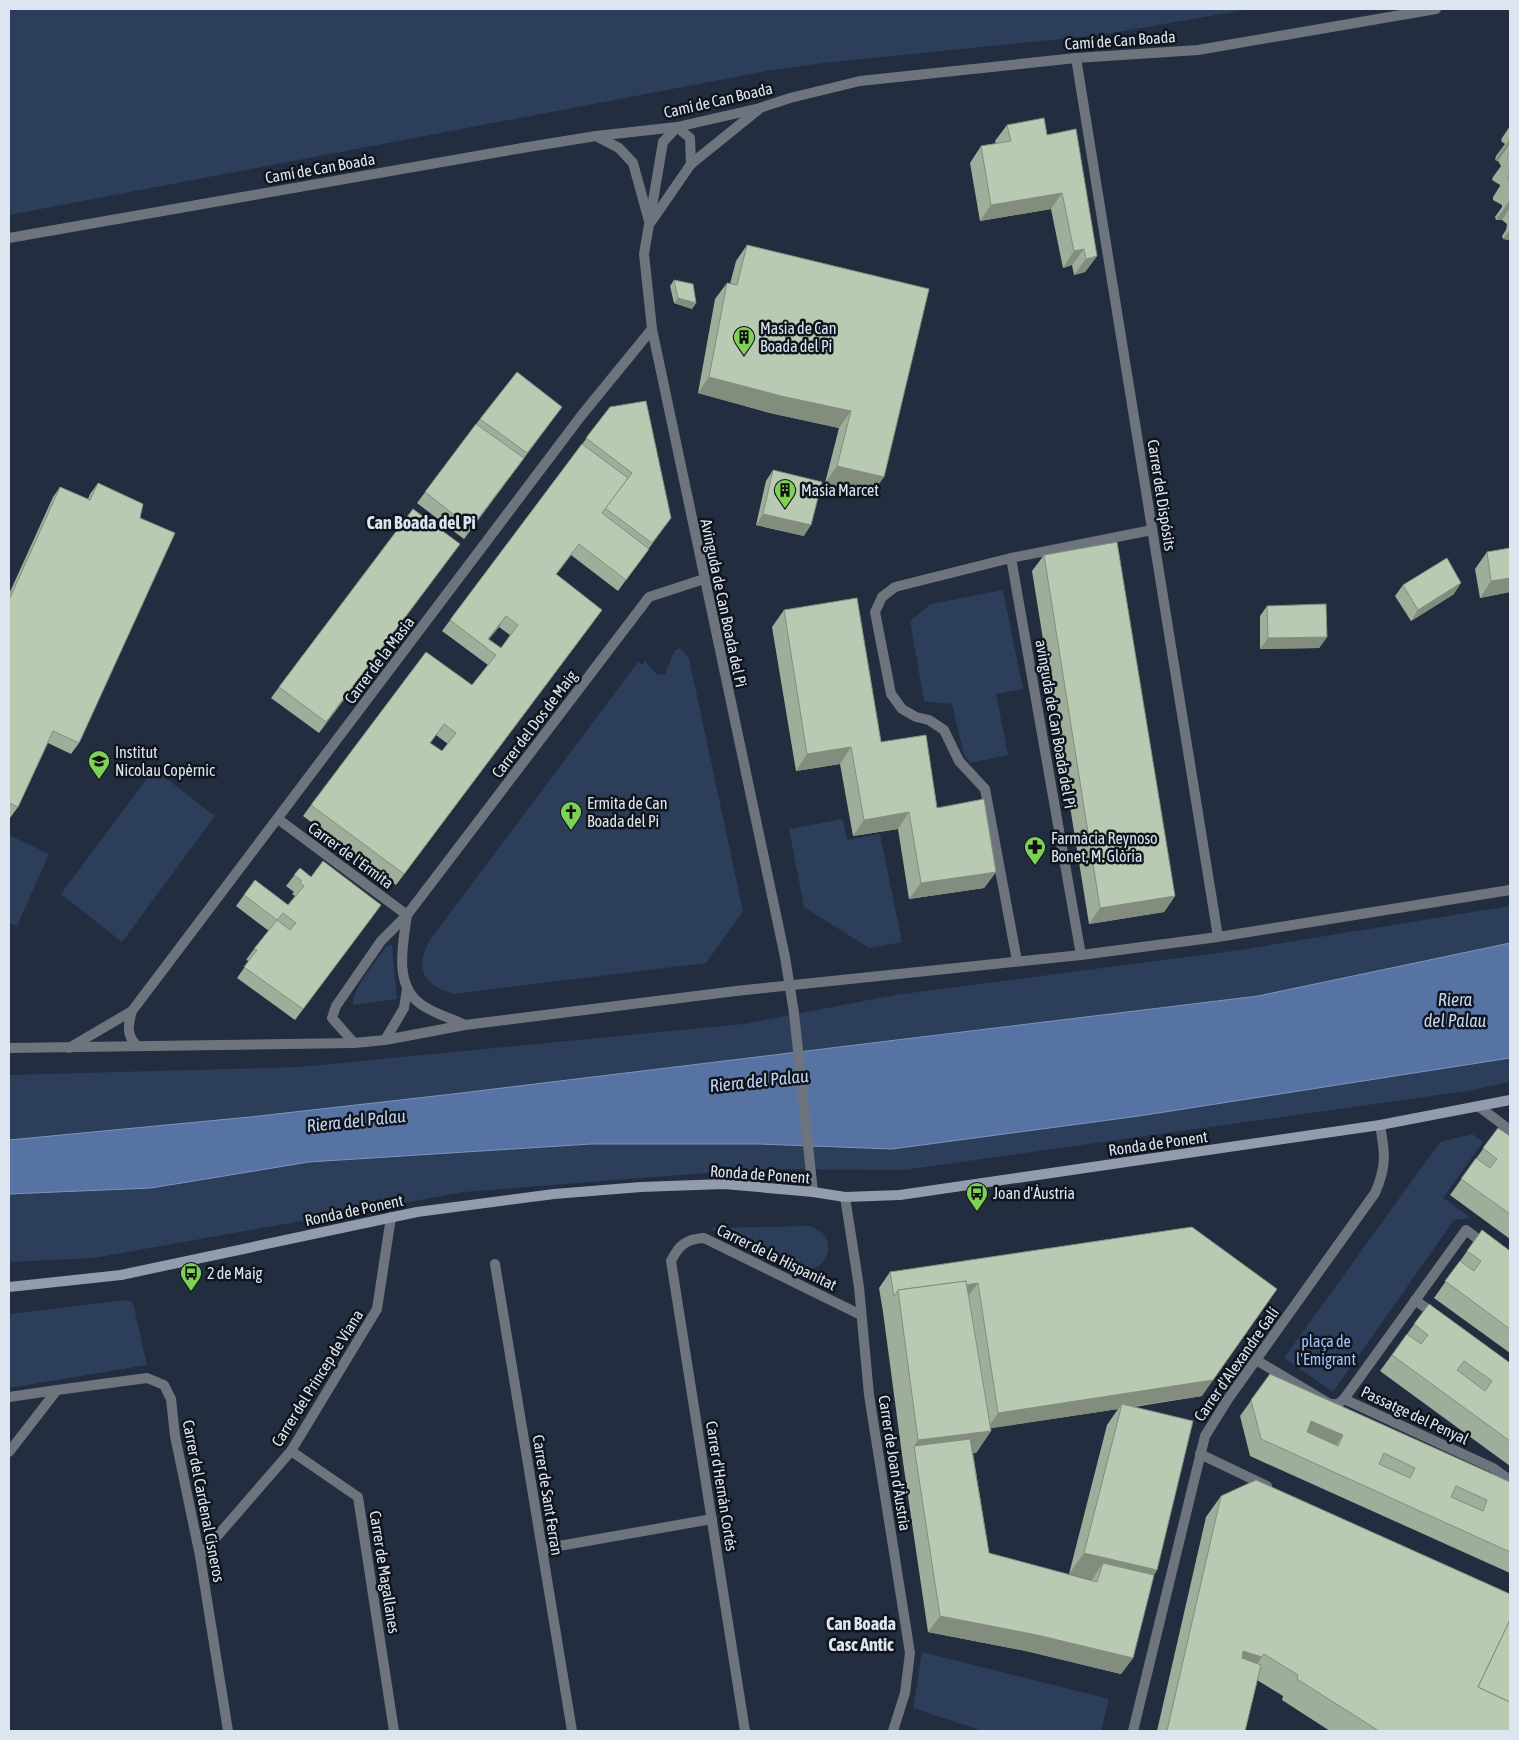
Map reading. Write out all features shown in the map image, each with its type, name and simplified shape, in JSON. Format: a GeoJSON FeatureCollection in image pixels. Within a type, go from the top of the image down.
{"type":"FeatureCollection","features":[{"type":"Feature","properties":{"kind":"main road","name":"Ronda de Ponent"},"geometry":{"type":"LineString","coordinates":[[9,1287],[72,1282],[158,1268],[390,1217],[525,1198],[641,1187],[724,1184],[813,1192],[845,1197],[918,1193],[1380,1125],[1510,1100]]}},
{"type":"Feature","properties":{"kind":"street","name":"Camí de Can Boada"},"geometry":{"type":"LineString","coordinates":[[9,238],[596,136],[677,127],[760,108],[790,98],[860,81],[1076,58],[1198,50],[1436,9]]}},
{"type":"Feature","properties":{"kind":"street","name":"Carrer del Dispósits"},"geometry":{"type":"LineString","coordinates":[[1076,58],[1218,936]]}},
{"type":"Feature","properties":{"kind":"street"},"geometry":{"type":"LineString","coordinates":[[650,225],[691,164],[760,108]]}},
{"type":"Feature","properties":{"kind":"street"},"geometry":{"type":"LineString","coordinates":[[677,127],[690,138],[691,164]]}},
{"type":"Feature","properties":{"kind":"street","name":"Avinguda de Can Boada del Pi"},"geometry":{"type":"LineString","coordinates":[[677,127],[663,142],[644,254],[652,329],[790,985]]}},
{"type":"Feature","properties":{"kind":"street"},"geometry":{"type":"LineString","coordinates":[[596,136],[619,148],[633,163],[650,225]]}},
{"type":"Feature","properties":{"kind":"street","name":"Carrer de la Masia"},"geometry":{"type":"LineString","coordinates":[[68,1048],[132,1011],[581,416],[652,329]]}},
{"type":"Feature","properties":{"kind":"street"},"geometry":{"type":"LineString","coordinates":[[1018,962],[985,789],[959,761],[944,730],[929,720],[916,717],[902,709],[891,694],[875,612],[882,597],[896,587],[1011,558],[1152,530]]}},
{"type":"Feature","properties":{"kind":"street","name":"avinguda de Can Boada del Pi"},"geometry":{"type":"LineString","coordinates":[[1011,558],[1081,955]]}},
{"type":"Feature","properties":{"kind":"street","name":"Carrer del Dos de Maig"},"geometry":{"type":"LineString","coordinates":[[354,1043],[332,1018],[336,1006],[382,941],[407,915],[649,597],[704,579]]}},
{"type":"Feature","properties":{"kind":"street","name":"Carrer de l'Ermita"},"geometry":{"type":"LineString","coordinates":[[278,819],[407,915]]}},
{"type":"Feature","properties":{"kind":"street"},"geometry":{"type":"LineString","coordinates":[[9,1048],[354,1043],[385,1040],[465,1025],[790,985],[1081,955],[1218,936],[1510,890]]}},
{"type":"Feature","properties":{"kind":"street"},"geometry":{"type":"LineString","coordinates":[[385,1040],[404,1008],[407,989],[402,970],[407,915]]}},
{"type":"Feature","properties":{"kind":"street"},"geometry":{"type":"LineString","coordinates":[[790,985],[813,1192]]}},
{"type":"Feature","properties":{"kind":"street"},"geometry":{"type":"LineString","coordinates":[[407,989],[421,1005],[465,1025]]}},
{"type":"Feature","properties":{"kind":"street"},"geometry":{"type":"LineString","coordinates":[[132,1011],[128,1025],[130,1038],[137,1046]]}},
{"type":"Feature","properties":{"kind":"street"},"geometry":{"type":"LineString","coordinates":[[1478,1106],[1510,1130]]}},
{"type":"Feature","properties":{"kind":"street","name":"Carrer d'Alexandre Galí"},"geometry":{"type":"LineString","coordinates":[[1134,1731],[1205,1436],[1256,1360],[1375,1193],[1383,1175],[1386,1155],[1380,1125]]}},
{"type":"Feature","properties":{"kind":"street","name":"Carrer de Joan d'Àustria"},"geometry":{"type":"LineString","coordinates":[[845,1197],[852,1228],[869,1395],[910,1653],[905,1693],[893,1731]]}},
{"type":"Feature","properties":{"kind":"street","name":"Carrer del Princep de Viana"},"geometry":{"type":"LineString","coordinates":[[200,1556],[291,1452],[377,1309],[390,1217]]}},
{"type":"Feature","properties":{"kind":"street"},"geometry":{"type":"LineString","coordinates":[[1344,1398],[1466,1230],[1495,1252]]}},
{"type":"Feature","properties":{"kind":"street","name":"Carrer de la Hispanitat"},"geometry":{"type":"LineString","coordinates":[[678,1246],[693,1239],[704,1238],[861,1316]]}},
{"type":"Feature","properties":{"kind":"street","name":"Carrer d'Hernán Cortés"},"geometry":{"type":"LineString","coordinates":[[678,1246],[671,1261],[745,1731]]}},
{"type":"Feature","properties":{"kind":"street","name":"Carrer de Sant Ferran"},"geometry":{"type":"LineString","coordinates":[[495,1264],[572,1731]]}},
{"type":"Feature","properties":{"kind":"street"},"geometry":{"type":"LineString","coordinates":[[1415,1300],[1447,1323]]}},
{"type":"Feature","properties":{"kind":"street","name":"Passatge del Penyal"},"geometry":{"type":"LineString","coordinates":[[1256,1360],[1330,1404],[1338,1404],[1344,1398],[1493,1468],[1510,1480]]}},
{"type":"Feature","properties":{"kind":"street","name":"Carrer del Cardenal Cisneros"},"geometry":{"type":"LineString","coordinates":[[9,1397],[147,1378],[164,1385],[171,1399],[175,1436],[200,1556],[228,1731]]}},
{"type":"Feature","properties":{"kind":"street"},"geometry":{"type":"LineString","coordinates":[[9,1452],[57,1390]]}},
{"type":"Feature","properties":{"kind":"street","name":"Carrer de Magallanes"},"geometry":{"type":"LineString","coordinates":[[291,1452],[358,1497],[394,1731]]}},
{"type":"Feature","properties":{"kind":"street"},"geometry":{"type":"LineString","coordinates":[[1200,1454],[1280,1492]]}},
{"type":"Feature","properties":{"kind":"street"},"geometry":{"type":"LineString","coordinates":[[542,1549],[712,1519]]}},
{"type":"Feature","properties":{"kind":"green space"},"geometry":{"type":"Polygon","coordinates":[[[9,9],[1250,9],[1100,35],[823,63],[767,71],[9,215],[9,9]]]}},
{"type":"Feature","properties":{"kind":"green space"},"geometry":{"type":"Polygon","coordinates":[[[1003,590],[1023,689],[996,694],[1008,755],[970,763],[964,755],[952,704],[924,701],[910,621],[931,604],[1003,590]]]}},
{"type":"Feature","properties":{"kind":"green space"},"geometry":{"type":"Polygon","coordinates":[[[680,648],[689,658],[743,911],[706,963],[454,994],[434,985],[428,980],[422,965],[426,947],[432,937],[638,662],[642,665],[645,661],[657,675],[665,674],[675,650],[680,648]]]}},
{"type":"Feature","properties":{"kind":"green space"},"geometry":{"type":"Polygon","coordinates":[[[154,769],[215,816],[122,942],[61,894],[154,769]]]}},
{"type":"Feature","properties":{"kind":"green space"},"geometry":{"type":"Polygon","coordinates":[[[843,819],[847,840],[880,834],[902,942],[869,948],[804,907],[789,829],[843,819]]]}},
{"type":"Feature","properties":{"kind":"green space"},"geometry":{"type":"Polygon","coordinates":[[[9,835],[49,854],[17,926],[9,923],[9,835]]]}},
{"type":"Feature","properties":{"kind":"green space"},"geometry":{"type":"Polygon","coordinates":[[[1510,906],[1510,943],[1258,996],[453,1094],[250,1117],[9,1140],[9,1075],[300,1067],[743,1024],[895,995],[1240,950],[1510,906]]]}},
{"type":"Feature","properties":{"kind":"green space"},"geometry":{"type":"Polygon","coordinates":[[[392,945],[397,999],[353,1005],[353,999],[360,983],[387,946],[392,945]]]}},
{"type":"Feature","properties":{"kind":"green space"},"geometry":{"type":"Polygon","coordinates":[[[1510,1058],[1510,1082],[1467,1091],[904,1170],[757,1169],[464,1192],[94,1258],[9,1262],[9,1194],[151,1188],[309,1162],[591,1144],[758,1144],[892,1149],[1139,1116],[1510,1058]]]}},
{"type":"Feature","properties":{"kind":"green space","name":"plaça de l'Emigrant"},"geometry":{"type":"Polygon","coordinates":[[[1472,1134],[1483,1142],[1443,1198],[1471,1218],[1454,1220],[1333,1392],[1284,1358],[1440,1142],[1472,1134]]]}},
{"type":"Feature","properties":{"kind":"green space"},"geometry":{"type":"Polygon","coordinates":[[[810,1226],[823,1233],[828,1248],[824,1261],[819,1266],[805,1270],[710,1228],[810,1226]]]}},
{"type":"Feature","properties":{"kind":"green space"},"geometry":{"type":"Polygon","coordinates":[[[127,1300],[133,1303],[147,1365],[9,1388],[9,1314],[127,1300]]]}},
{"type":"Feature","properties":{"kind":"green space"},"geometry":{"type":"Polygon","coordinates":[[[922,1652],[1109,1699],[1101,1731],[983,1731],[913,1708],[922,1652]]]}},
{"type":"Feature","properties":{"kind":"water","name":"Riera del Palau"},"geometry":{"type":"Polygon","coordinates":[[[1510,943],[1510,1058],[1139,1116],[892,1149],[758,1144],[591,1144],[309,1162],[151,1188],[9,1194],[9,1140],[250,1117],[453,1094],[1258,996],[1510,943]]]}},
{"type":"Feature","properties":{"kind":"building"},"geometry":{"type":"Polygon","coordinates":[[[1044,118],[1047,135],[1076,129],[1097,256],[1086,259],[1084,249],[1074,251],[1062,193],[991,205],[981,146],[1011,141],[1007,125],[1044,118]]]}},
{"type":"Feature","properties":{"kind":"building"},"geometry":{"type":"Polygon","coordinates":[[[747,245],[929,289],[884,477],[837,466],[851,411],[781,396],[709,377],[727,283],[737,285],[747,245]]]}},
{"type":"Feature","properties":{"kind":"building"},"geometry":{"type":"Polygon","coordinates":[[[674,280],[693,284],[696,303],[678,298],[674,280]]]}},
{"type":"Feature","properties":{"kind":"building"},"geometry":{"type":"Polygon","coordinates":[[[517,372],[562,407],[527,453],[480,419],[517,372]]]}},
{"type":"Feature","properties":{"kind":"building"},"geometry":{"type":"Polygon","coordinates":[[[646,401],[671,518],[652,543],[605,508],[632,473],[586,438],[610,407],[646,401]]]}},
{"type":"Feature","properties":{"kind":"building"},"geometry":{"type":"Polygon","coordinates":[[[476,424],[524,458],[471,528],[425,492],[476,424]]]}},
{"type":"Feature","properties":{"kind":"building"},"geometry":{"type":"Polygon","coordinates":[[[582,444],[628,478],[602,513],[649,549],[626,580],[579,544],[556,574],[602,610],[404,874],[311,805],[426,652],[472,685],[496,655],[450,620],[582,444]],[[506,616],[488,639],[501,648],[518,625],[506,616]],[[444,724],[430,743],[442,751],[456,733],[444,724]]]}},
{"type":"Feature","properties":{"kind":"building","name":"Masia Marcet"},"geometry":{"type":"Polygon","coordinates":[[[773,470],[822,482],[811,525],[763,514],[773,470]]]}},
{"type":"Feature","properties":{"kind":"building"},"geometry":{"type":"Polygon","coordinates":[[[98,483],[143,504],[140,518],[175,533],[79,743],[53,731],[18,807],[9,803],[9,600],[60,487],[90,500],[98,483]]]}},
{"type":"Feature","properties":{"kind":"building"},"geometry":{"type":"Polygon","coordinates":[[[413,509],[460,544],[326,722],[279,687],[413,509]]]}},
{"type":"Feature","properties":{"kind":"building"},"geometry":{"type":"Polygon","coordinates":[[[1117,542],[1175,896],[1100,908],[1044,555],[1117,542]]]}},
{"type":"Feature","properties":{"kind":"building"},"geometry":{"type":"Polygon","coordinates":[[[1510,548],[1510,578],[1491,581],[1487,552],[1510,548]]]}},
{"type":"Feature","properties":{"kind":"building"},"geometry":{"type":"Polygon","coordinates":[[[1447,558],[1461,583],[1418,610],[1403,585],[1447,558]]]}},
{"type":"Feature","properties":{"kind":"building"},"geometry":{"type":"Polygon","coordinates":[[[857,598],[881,742],[926,735],[937,808],[984,799],[996,872],[921,883],[909,812],[864,820],[851,747],[807,754],[784,610],[857,598]]]}},
{"type":"Feature","properties":{"kind":"building"},"geometry":{"type":"Polygon","coordinates":[[[1326,604],[1327,637],[1268,638],[1267,606],[1326,604]]]}},
{"type":"Feature","properties":{"kind":"building"},"geometry":{"type":"Polygon","coordinates":[[[323,861],[381,905],[303,1009],[244,967],[257,950],[254,949],[277,920],[244,895],[255,880],[288,905],[304,886],[300,883],[302,881],[294,875],[300,868],[311,877],[323,861]],[[283,913],[277,920],[290,930],[296,923],[283,913]]]}},
{"type":"Feature","properties":{"kind":"building"},"geometry":{"type":"Polygon","coordinates":[[[1498,1128],[1510,1136],[1510,1214],[1461,1179],[1476,1158],[1490,1168],[1497,1159],[1483,1148],[1498,1128]]]}},
{"type":"Feature","properties":{"kind":"building"},"geometry":{"type":"Polygon","coordinates":[[[1192,1227],[1277,1289],[1213,1380],[998,1413],[978,1283],[966,1285],[966,1281],[898,1290],[894,1296],[890,1272],[1192,1227]]]}},
{"type":"Feature","properties":{"kind":"building"},"geometry":{"type":"Polygon","coordinates":[[[1482,1230],[1510,1251],[1510,1329],[1445,1281],[1460,1261],[1474,1271],[1481,1261],[1467,1251],[1482,1230]]]}},
{"type":"Feature","properties":{"kind":"building"},"geometry":{"type":"Polygon","coordinates":[[[966,1281],[991,1431],[918,1440],[898,1290],[966,1281]]]}},
{"type":"Feature","properties":{"kind":"building"},"geometry":{"type":"Polygon","coordinates":[[[1429,1304],[1510,1363],[1510,1441],[1392,1355],[1407,1334],[1421,1344],[1428,1335],[1414,1324],[1429,1304]],[[1464,1361],[1457,1370],[1485,1391],[1492,1381],[1464,1361]]]}},
{"type":"Feature","properties":{"kind":"building"},"geometry":{"type":"Polygon","coordinates":[[[1270,1374],[1510,1482],[1510,1552],[1261,1439],[1251,1400],[1270,1374]],[[1311,1421],[1307,1432],[1338,1446],[1343,1435],[1311,1421]],[[1384,1453],[1379,1464],[1410,1478],[1415,1468],[1384,1453]],[[1456,1486],[1451,1497],[1483,1511],[1487,1500],[1456,1486]]]}},
{"type":"Feature","properties":{"kind":"building"},"geometry":{"type":"Polygon","coordinates":[[[1122,1404],[1193,1421],[1157,1570],[1084,1553],[1122,1404]]]}},
{"type":"Feature","properties":{"kind":"building"},"geometry":{"type":"Polygon","coordinates":[[[970,1439],[989,1553],[1097,1582],[1103,1563],[1154,1575],[1133,1658],[1037,1635],[940,1616],[914,1446],[970,1439]]]}},
{"type":"Feature","properties":{"kind":"building"},"geometry":{"type":"Polygon","coordinates":[[[1256,1480],[1510,1594],[1510,1620],[1478,1687],[1510,1702],[1510,1731],[1379,1731],[1297,1679],[1298,1675],[1264,1654],[1262,1657],[1243,1651],[1242,1658],[1261,1665],[1245,1731],[1167,1731],[1221,1496],[1256,1480]]]}},
{"type":"Feature","properties":{"kind":"building"},"geometry":{"type":"Polygon","coordinates":[[[1510,1620],[1510,1702],[1478,1687],[1510,1620]]]}},
{"type":"Feature","properties":{"kind":"place","name":"Masia de Can Boada del Pi"},"geometry":{"type":"Point","coordinates":[744,356]}},
{"type":"Feature","properties":{"kind":"place","name":"Masia Marcet"},"geometry":{"type":"Point","coordinates":[785,509]}},
{"type":"Feature","properties":{"kind":"place","name":"Institut Nicolau Copèrnic"},"geometry":{"type":"Point","coordinates":[99,780]}},
{"type":"Feature","properties":{"kind":"place","name":"Ermita de Can Boada del Pi"},"geometry":{"type":"Point","coordinates":[571,831]}},
{"type":"Feature","properties":{"kind":"place","name":"Farmàcia Reynoso Bonet, M. Glòria"},"geometry":{"type":"Point","coordinates":[1035,866]}},
{"type":"Feature","properties":{"kind":"place","name":"Joan d'Àustria"},"geometry":{"type":"Point","coordinates":[977,1212]}},
{"type":"Feature","properties":{"kind":"place","name":"2 de Maig"},"geometry":{"type":"Point","coordinates":[191,1292]}},
{"type":"Feature","properties":{"kind":"district","name":"Can Boada del Pi"},"geometry":{"type":"Point","coordinates":[421,523]}},
{"type":"Feature","properties":{"kind":"district","name":"Can Boada Casc Antic"},"geometry":{"type":"Point","coordinates":[861,1634]}}]}
